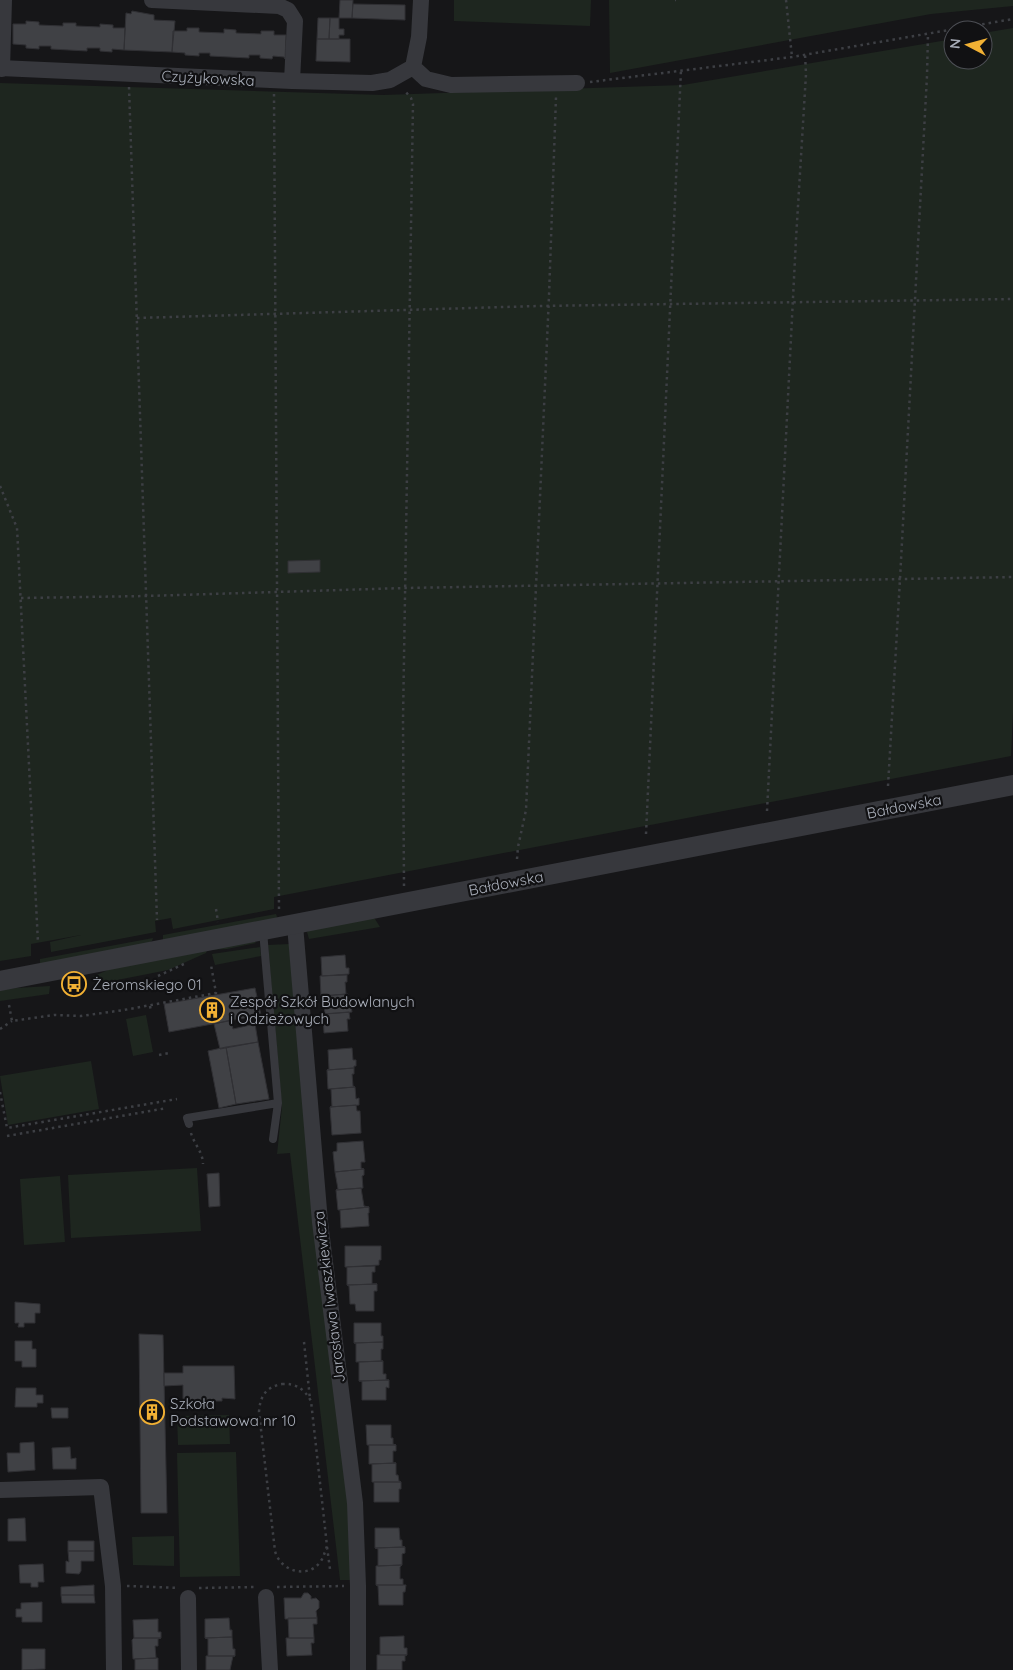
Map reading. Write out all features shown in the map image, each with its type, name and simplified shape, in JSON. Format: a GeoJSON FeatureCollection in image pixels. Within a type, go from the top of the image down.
{"type":"FeatureCollection","features":[{"type":"Feature","properties":{"kind":"street"},"geometry":{"type":"LineString","coordinates":[[1,68],[4,0]]}},
{"type":"Feature","properties":{"kind":"street"},"geometry":{"type":"LineString","coordinates":[[152,0],[279,6],[288,10],[294,21],[292,81]]}},
{"type":"Feature","properties":{"kind":"street"},"geometry":{"type":"LineString","coordinates":[[421,0],[420,37],[412,68],[426,79],[451,85],[577,83]]}},
{"type":"Feature","properties":{"kind":"street","name":"Czyżykowska"},"geometry":{"type":"LineString","coordinates":[[1,68],[372,83],[390,80],[412,68]]}},
{"type":"Feature","properties":{"kind":"street","name":"Bałdowska"},"geometry":{"type":"LineString","coordinates":[[0,981],[1013,785]]}},
{"type":"Feature","properties":{"kind":"street","name":"Jarosława Iwaszkiewicza"},"geometry":{"type":"LineString","coordinates":[[295,925],[320,1222],[356,1511],[358,1670]]}},
{"type":"Feature","properties":{"kind":"street"},"geometry":{"type":"LineString","coordinates":[[0,1490],[101,1487],[113,1586],[114,1670]]}},
{"type":"Feature","properties":{"kind":"street"},"geometry":{"type":"LineString","coordinates":[[267,1590],[270,1670]]}},
{"type":"Feature","properties":{"kind":"street"},"geometry":{"type":"LineString","coordinates":[[189,1670],[190,1592]]}},
{"type":"Feature","properties":{"kind":"lane"},"geometry":{"type":"LineString","coordinates":[[263,931],[278,1104],[272,1139]]}},
{"type":"Feature","properties":{"kind":"lane"},"geometry":{"type":"LineString","coordinates":[[189,1124],[187,1118],[278,1104]]}},
{"type":"Feature","properties":{"kind":"path"},"geometry":{"type":"LineString","coordinates":[[786,0],[792,57]]}},
{"type":"Feature","properties":{"kind":"path"},"geometry":{"type":"LineString","coordinates":[[577,83],[792,57],[1013,19]]}},
{"type":"Feature","properties":{"kind":"path"},"geometry":{"type":"LineString","coordinates":[[888,786],[928,34]]}},
{"type":"Feature","properties":{"kind":"path"},"geometry":{"type":"LineString","coordinates":[[767,811],[806,74],[805,54]]}},
{"type":"Feature","properties":{"kind":"path"},"geometry":{"type":"LineString","coordinates":[[646,834],[681,70]]}},
{"type":"Feature","properties":{"kind":"path"},"geometry":{"type":"LineString","coordinates":[[129,83],[157,920]]}},
{"type":"Feature","properties":{"kind":"path"},"geometry":{"type":"LineString","coordinates":[[517,859],[526,810],[549,306],[556,84]]}},
{"type":"Feature","properties":{"kind":"path"},"geometry":{"type":"LineString","coordinates":[[402,87],[411,98],[413,104],[403,720],[404,888]]}},
{"type":"Feature","properties":{"kind":"path"},"geometry":{"type":"LineString","coordinates":[[274,89],[279,910]]}},
{"type":"Feature","properties":{"kind":"path"},"geometry":{"type":"LineString","coordinates":[[137,318],[549,306],[915,302],[1013,299]]}},
{"type":"Feature","properties":{"kind":"path"},"geometry":{"type":"LineString","coordinates":[[0,486],[17,528],[38,943]]}},
{"type":"Feature","properties":{"kind":"path"},"geometry":{"type":"LineString","coordinates":[[21,598],[405,588],[1013,577]]}},
{"type":"Feature","properties":{"kind":"path"},"geometry":{"type":"LineString","coordinates":[[216,909],[218,922]]}},
{"type":"Feature","properties":{"kind":"path"},"geometry":{"type":"LineString","coordinates":[[0,1029],[12,1021],[54,1015],[81,1016],[150,1006],[216,993],[211,965]]}},
{"type":"Feature","properties":{"kind":"path"},"geometry":{"type":"LineString","coordinates":[[8,1005],[12,1021]]}},
{"type":"Feature","properties":{"kind":"path"},"geometry":{"type":"LineString","coordinates":[[150,1006],[151,1011]]}},
{"type":"Feature","properties":{"kind":"path"},"geometry":{"type":"LineString","coordinates":[[159,1054],[169,1053]]}},
{"type":"Feature","properties":{"kind":"path"},"geometry":{"type":"LineString","coordinates":[[0,1092],[7,1128],[177,1099]]}},
{"type":"Feature","properties":{"kind":"path"},"geometry":{"type":"LineString","coordinates":[[7,1136],[167,1108]]}},
{"type":"Feature","properties":{"kind":"path"},"geometry":{"type":"LineString","coordinates":[[193,1139],[203,1156],[204,1164]]}},
{"type":"Feature","properties":{"kind":"path"},"geometry":{"type":"LineString","coordinates":[[304,1342],[330,1569]]}},
{"type":"Feature","properties":{"kind":"path"},"geometry":{"type":"LineString","coordinates":[[311,1401],[299,1387],[291,1384],[272,1386],[264,1394],[259,1405],[259,1412],[276,1557],[283,1566],[297,1571],[307,1571],[313,1569],[322,1561],[327,1546]]}},
{"type":"Feature","properties":{"kind":"path"},"geometry":{"type":"LineString","coordinates":[[113,1586],[190,1592],[342,1586]]}},
{"type":"Feature","properties":{"kind":"shaded area"},"geometry":{"type":"Polygon","coordinates":[[[454,0],[591,0],[590,26],[454,21],[454,0]]]}},
{"type":"Feature","properties":{"kind":"shaded area"},"geometry":{"type":"Polygon","coordinates":[[[609,0],[1013,0],[1013,6],[931,14],[610,73],[609,0]]]}},
{"type":"Feature","properties":{"kind":"shaded area"},"geometry":{"type":"Polygon","coordinates":[[[1013,28],[1013,713],[1011,756],[274,897],[274,909],[173,929],[171,918],[155,921],[156,932],[51,952],[50,942],[81,935],[31,944],[31,956],[0,961],[0,83],[383,95],[683,85],[943,41],[943,70],[993,70],[993,31],[1013,28]]]}},
{"type":"Feature","properties":{"kind":"shaded area"},"geometry":{"type":"Polygon","coordinates":[[[276,914],[277,917],[274,920],[163,941],[163,935],[276,914]]]}},
{"type":"Feature","properties":{"kind":"shaded area"},"geometry":{"type":"Polygon","coordinates":[[[371,917],[375,919],[380,927],[309,939],[307,932],[310,930],[371,917]]]}},
{"type":"Feature","properties":{"kind":"shaded area"},"geometry":{"type":"Polygon","coordinates":[[[153,938],[149,943],[40,965],[40,959],[153,938]]]}},
{"type":"Feature","properties":{"kind":"shaded area"},"geometry":{"type":"Polygon","coordinates":[[[254,941],[256,943],[227,949],[207,950],[206,953],[168,970],[97,984],[92,979],[92,977],[117,966],[254,941]]]}},
{"type":"Feature","properties":{"kind":"shaded area"},"geometry":{"type":"Polygon","coordinates":[[[289,944],[348,1492],[351,1580],[340,1580],[290,1153],[277,1154],[282,1107],[268,945],[289,944]]]}},
{"type":"Feature","properties":{"kind":"shaded area"},"geometry":{"type":"Polygon","coordinates":[[[260,947],[261,956],[215,965],[212,954],[260,947]]]}},
{"type":"Feature","properties":{"kind":"shaded area"},"geometry":{"type":"Polygon","coordinates":[[[50,986],[49,994],[0,1001],[0,989],[50,986]]]}},
{"type":"Feature","properties":{"kind":"shaded area"},"geometry":{"type":"Polygon","coordinates":[[[146,1015],[153,1052],[133,1056],[126,1019],[146,1015]]]}},
{"type":"Feature","properties":{"kind":"shaded area"},"geometry":{"type":"Polygon","coordinates":[[[91,1061],[99,1109],[8,1125],[0,1076],[91,1061]]]}},
{"type":"Feature","properties":{"kind":"shaded area"},"geometry":{"type":"Polygon","coordinates":[[[197,1168],[201,1231],[71,1238],[68,1175],[197,1168]]]}},
{"type":"Feature","properties":{"kind":"shaded area"},"geometry":{"type":"Polygon","coordinates":[[[60,1176],[65,1242],[24,1245],[20,1179],[60,1176]]]}},
{"type":"Feature","properties":{"kind":"shaded area"},"geometry":{"type":"Polygon","coordinates":[[[229,1415],[230,1444],[178,1445],[177,1416],[229,1415]]]}},
{"type":"Feature","properties":{"kind":"shaded area"},"geometry":{"type":"Polygon","coordinates":[[[236,1452],[240,1576],[180,1577],[177,1453],[236,1452]]]}},
{"type":"Feature","properties":{"kind":"shaded area"},"geometry":{"type":"Polygon","coordinates":[[[174,1536],[174,1566],[133,1565],[132,1537],[174,1536]]]}},
{"type":"Feature","properties":{"kind":"building"},"geometry":{"type":"Polygon","coordinates":[[[340,0],[353,0],[352,18],[339,18],[340,0]]]}},
{"type":"Feature","properties":{"kind":"building"},"geometry":{"type":"Polygon","coordinates":[[[353,4],[405,5],[405,20],[352,18],[353,4]]]}},
{"type":"Feature","properties":{"kind":"building"},"geometry":{"type":"Polygon","coordinates":[[[132,11],[154,15],[154,20],[175,21],[172,52],[124,50],[126,13],[131,14],[132,11]]]}},
{"type":"Feature","properties":{"kind":"building"},"geometry":{"type":"Polygon","coordinates":[[[318,18],[330,18],[329,39],[317,39],[318,18]]]}},
{"type":"Feature","properties":{"kind":"building"},"geometry":{"type":"Polygon","coordinates":[[[330,18],[339,18],[339,29],[344,29],[344,35],[339,35],[339,39],[329,39],[330,18]]]}},
{"type":"Feature","properties":{"kind":"building"},"geometry":{"type":"Polygon","coordinates":[[[26,21],[39,22],[39,25],[63,26],[63,23],[76,23],[76,26],[100,27],[100,24],[113,25],[113,28],[125,28],[124,50],[112,49],[112,52],[100,51],[100,48],[87,48],[87,51],[51,49],[51,46],[39,46],[39,49],[13,44],[13,24],[26,24],[26,21]]]}},
{"type":"Feature","properties":{"kind":"building"},"geometry":{"type":"Polygon","coordinates":[[[187,28],[199,28],[199,32],[224,33],[224,29],[236,30],[236,33],[261,34],[261,31],[274,31],[274,35],[286,35],[285,59],[284,57],[273,56],[272,59],[260,58],[260,55],[249,55],[249,58],[210,56],[210,53],[199,53],[199,56],[185,55],[185,53],[172,52],[173,31],[187,31],[187,28]]]}},
{"type":"Feature","properties":{"kind":"building"},"geometry":{"type":"Polygon","coordinates":[[[317,39],[350,39],[350,62],[316,61],[317,39]]]}},
{"type":"Feature","properties":{"kind":"building"},"geometry":{"type":"Polygon","coordinates":[[[320,560],[320,572],[288,573],[288,561],[320,560]]]}},
{"type":"Feature","properties":{"kind":"building"},"geometry":{"type":"Polygon","coordinates":[[[345,955],[346,968],[349,968],[349,974],[322,976],[321,957],[345,955]]]}},
{"type":"Feature","properties":{"kind":"building"},"geometry":{"type":"Polygon","coordinates":[[[347,975],[347,982],[345,982],[346,994],[321,996],[320,976],[347,975]]]}},
{"type":"Feature","properties":{"kind":"building","name":"Zespół Szkół Budowlanych i Odzieżowych"},"geometry":{"type":"Polygon","coordinates":[[[255,988],[261,1015],[169,1032],[164,1004],[255,988]]]}},
{"type":"Feature","properties":{"kind":"building"},"geometry":{"type":"Polygon","coordinates":[[[348,994],[349,1006],[351,1006],[352,1012],[325,1014],[323,996],[348,994]]]}},
{"type":"Feature","properties":{"kind":"building"},"geometry":{"type":"Polygon","coordinates":[[[349,1012],[350,1019],[347,1019],[348,1031],[324,1033],[323,1014],[349,1012]]]}},
{"type":"Feature","properties":{"kind":"building"},"geometry":{"type":"Polygon","coordinates":[[[231,1020],[233,1029],[255,1024],[258,1042],[220,1049],[214,1024],[231,1020]]]}},
{"type":"Feature","properties":{"kind":"building"},"geometry":{"type":"Polygon","coordinates":[[[258,1042],[269,1099],[236,1104],[226,1047],[258,1042]]]}},
{"type":"Feature","properties":{"kind":"building"},"geometry":{"type":"Polygon","coordinates":[[[226,1047],[236,1104],[219,1108],[208,1051],[226,1047]]]}},
{"type":"Feature","properties":{"kind":"building"},"geometry":{"type":"Polygon","coordinates":[[[352,1048],[353,1060],[356,1060],[354,1068],[327,1070],[329,1069],[328,1050],[352,1048]]]}},
{"type":"Feature","properties":{"kind":"building"},"geometry":{"type":"Polygon","coordinates":[[[354,1068],[354,1074],[352,1074],[353,1086],[355,1087],[328,1089],[327,1070],[354,1068]]]}},
{"type":"Feature","properties":{"kind":"building"},"geometry":{"type":"Polygon","coordinates":[[[355,1087],[356,1099],[359,1098],[359,1105],[332,1107],[331,1089],[355,1087]]]}},
{"type":"Feature","properties":{"kind":"building"},"geometry":{"type":"Polygon","coordinates":[[[356,1105],[357,1111],[360,1111],[361,1133],[332,1135],[330,1107],[356,1105]]]}},
{"type":"Feature","properties":{"kind":"building"},"geometry":{"type":"Polygon","coordinates":[[[363,1141],[365,1162],[361,1162],[361,1168],[364,1169],[335,1172],[333,1152],[337,1151],[337,1143],[363,1141]]]}},
{"type":"Feature","properties":{"kind":"building"},"geometry":{"type":"Polygon","coordinates":[[[364,1169],[364,1175],[362,1176],[363,1188],[336,1190],[338,1189],[335,1172],[364,1169]]]}},
{"type":"Feature","properties":{"kind":"building"},"geometry":{"type":"Polygon","coordinates":[[[219,1173],[220,1206],[209,1207],[207,1174],[219,1173]]]}},
{"type":"Feature","properties":{"kind":"building"},"geometry":{"type":"Polygon","coordinates":[[[361,1188],[364,1206],[369,1207],[338,1210],[336,1190],[361,1188]]]}},
{"type":"Feature","properties":{"kind":"building"},"geometry":{"type":"Polygon","coordinates":[[[369,1207],[369,1226],[341,1228],[340,1210],[369,1207]]]}},
{"type":"Feature","properties":{"kind":"building"},"geometry":{"type":"Polygon","coordinates":[[[345,1246],[381,1246],[379,1265],[345,1267],[345,1246]]]}},
{"type":"Feature","properties":{"kind":"building"},"geometry":{"type":"Polygon","coordinates":[[[375,1266],[375,1272],[372,1272],[372,1284],[377,1284],[347,1285],[347,1267],[375,1266]]]}},
{"type":"Feature","properties":{"kind":"building"},"geometry":{"type":"Polygon","coordinates":[[[377,1284],[377,1291],[374,1291],[374,1311],[356,1311],[355,1304],[350,1304],[349,1286],[347,1285],[377,1284]]]}},
{"type":"Feature","properties":{"kind":"building"},"geometry":{"type":"Polygon","coordinates":[[[15,1302],[40,1304],[40,1313],[35,1313],[35,1323],[24,1323],[24,1327],[18,1327],[19,1323],[15,1323],[15,1302]]]}},
{"type":"Feature","properties":{"kind":"building"},"geometry":{"type":"Polygon","coordinates":[[[354,1323],[381,1323],[383,1342],[354,1343],[354,1323]]]}},
{"type":"Feature","properties":{"kind":"building","name":"Szkoła Podstawowa nr 10"},"geometry":{"type":"Polygon","coordinates":[[[139,1334],[163,1335],[167,1513],[141,1513],[139,1334]]]}},
{"type":"Feature","properties":{"kind":"building"},"geometry":{"type":"Polygon","coordinates":[[[15,1341],[32,1341],[32,1349],[36,1349],[36,1367],[22,1367],[22,1361],[15,1361],[15,1341]]]}},
{"type":"Feature","properties":{"kind":"building"},"geometry":{"type":"Polygon","coordinates":[[[383,1342],[381,1361],[383,1361],[356,1362],[356,1343],[354,1343],[383,1342]]]}},
{"type":"Feature","properties":{"kind":"building"},"geometry":{"type":"Polygon","coordinates":[[[383,1361],[383,1374],[386,1374],[386,1380],[389,1380],[359,1381],[359,1362],[383,1361]]]}},
{"type":"Feature","properties":{"kind":"building"},"geometry":{"type":"Polygon","coordinates":[[[183,1366],[234,1366],[235,1399],[183,1401],[183,1385],[164,1386],[164,1373],[183,1373],[183,1366]]]}},
{"type":"Feature","properties":{"kind":"building"},"geometry":{"type":"Polygon","coordinates":[[[389,1380],[389,1388],[386,1387],[386,1400],[362,1400],[362,1381],[359,1381],[389,1380]]]}},
{"type":"Feature","properties":{"kind":"building"},"geometry":{"type":"Polygon","coordinates":[[[16,1388],[36,1388],[36,1395],[43,1395],[43,1403],[37,1403],[37,1407],[15,1407],[16,1388]]]}},
{"type":"Feature","properties":{"kind":"building"},"geometry":{"type":"Polygon","coordinates":[[[51,1408],[68,1408],[68,1418],[52,1418],[51,1408]]]}},
{"type":"Feature","properties":{"kind":"building"},"geometry":{"type":"Polygon","coordinates":[[[366,1425],[391,1425],[391,1438],[393,1438],[393,1444],[396,1445],[367,1445],[366,1425]]]}},
{"type":"Feature","properties":{"kind":"building"},"geometry":{"type":"Polygon","coordinates":[[[34,1442],[35,1470],[8,1472],[7,1453],[20,1453],[20,1443],[34,1442]]]}},
{"type":"Feature","properties":{"kind":"building"},"geometry":{"type":"Polygon","coordinates":[[[369,1445],[396,1445],[396,1451],[393,1451],[393,1463],[396,1463],[369,1464],[369,1445]]]}},
{"type":"Feature","properties":{"kind":"building"},"geometry":{"type":"Polygon","coordinates":[[[70,1447],[71,1459],[76,1458],[76,1469],[53,1469],[52,1448],[70,1447]]]}},
{"type":"Feature","properties":{"kind":"building"},"geometry":{"type":"Polygon","coordinates":[[[396,1463],[396,1475],[398,1475],[401,1482],[372,1482],[372,1464],[396,1463]]]}},
{"type":"Feature","properties":{"kind":"building"},"geometry":{"type":"Polygon","coordinates":[[[374,1482],[401,1482],[399,1502],[374,1502],[374,1482]]]}},
{"type":"Feature","properties":{"kind":"building"},"geometry":{"type":"Polygon","coordinates":[[[25,1518],[26,1541],[8,1541],[8,1519],[25,1518]]]}},
{"type":"Feature","properties":{"kind":"building"},"geometry":{"type":"Polygon","coordinates":[[[375,1528],[399,1528],[400,1540],[402,1540],[402,1546],[405,1547],[375,1548],[375,1528]]]}},
{"type":"Feature","properties":{"kind":"building"},"geometry":{"type":"Polygon","coordinates":[[[68,1541],[94,1541],[94,1551],[68,1551],[68,1541]]]}},
{"type":"Feature","properties":{"kind":"building"},"geometry":{"type":"Polygon","coordinates":[[[405,1547],[405,1553],[402,1554],[402,1565],[378,1566],[378,1549],[375,1548],[405,1547]]]}},
{"type":"Feature","properties":{"kind":"building"},"geometry":{"type":"Polygon","coordinates":[[[68,1551],[94,1551],[94,1561],[81,1561],[81,1571],[79,1574],[66,1573],[66,1561],[69,1562],[68,1551]]]}},
{"type":"Feature","properties":{"kind":"building"},"geometry":{"type":"Polygon","coordinates":[[[43,1564],[44,1582],[38,1582],[38,1587],[31,1587],[31,1583],[20,1583],[19,1565],[43,1564]]]}},
{"type":"Feature","properties":{"kind":"building"},"geometry":{"type":"Polygon","coordinates":[[[402,1565],[400,1567],[400,1579],[403,1579],[403,1585],[376,1585],[376,1566],[402,1565]]]}},
{"type":"Feature","properties":{"kind":"building"},"geometry":{"type":"Polygon","coordinates":[[[94,1585],[94,1595],[61,1595],[61,1587],[94,1585]]]}},
{"type":"Feature","properties":{"kind":"building"},"geometry":{"type":"Polygon","coordinates":[[[376,1585],[406,1585],[405,1592],[403,1592],[403,1605],[379,1605],[378,1586],[376,1585]]]}},
{"type":"Feature","properties":{"kind":"building"},"geometry":{"type":"Polygon","coordinates":[[[304,1593],[308,1593],[311,1599],[316,1598],[319,1601],[319,1608],[316,1611],[317,1618],[285,1619],[284,1598],[301,1598],[304,1593]]]}},
{"type":"Feature","properties":{"kind":"building"},"geometry":{"type":"Polygon","coordinates":[[[61,1595],[94,1595],[95,1603],[62,1603],[61,1595]]]}},
{"type":"Feature","properties":{"kind":"building"},"geometry":{"type":"Polygon","coordinates":[[[42,1602],[42,1622],[22,1622],[22,1617],[16,1617],[16,1609],[21,1609],[21,1603],[42,1602]]]}},
{"type":"Feature","properties":{"kind":"building"},"geometry":{"type":"Polygon","coordinates":[[[229,1618],[232,1637],[205,1638],[205,1619],[229,1618]]]}},
{"type":"Feature","properties":{"kind":"building"},"geometry":{"type":"Polygon","coordinates":[[[288,1618],[317,1618],[317,1624],[313,1624],[314,1638],[289,1638],[288,1618]]]}},
{"type":"Feature","properties":{"kind":"building"},"geometry":{"type":"Polygon","coordinates":[[[158,1619],[158,1632],[161,1632],[161,1638],[134,1638],[133,1620],[158,1619]]]}},
{"type":"Feature","properties":{"kind":"building"},"geometry":{"type":"Polygon","coordinates":[[[404,1636],[404,1648],[407,1648],[407,1655],[380,1655],[380,1637],[404,1636]]]}},
{"type":"Feature","properties":{"kind":"building"},"geometry":{"type":"Polygon","coordinates":[[[232,1637],[235,1656],[208,1656],[208,1639],[205,1638],[232,1637]]]}},
{"type":"Feature","properties":{"kind":"building"},"geometry":{"type":"Polygon","coordinates":[[[134,1638],[161,1638],[158,1639],[158,1646],[155,1646],[156,1658],[133,1659],[132,1640],[134,1638]]]}},
{"type":"Feature","properties":{"kind":"building"},"geometry":{"type":"Polygon","coordinates":[[[286,1638],[314,1638],[314,1643],[311,1643],[312,1655],[287,1656],[286,1638]]]}},
{"type":"Feature","properties":{"kind":"building"},"geometry":{"type":"Polygon","coordinates":[[[22,1649],[45,1649],[45,1669],[22,1670],[22,1649]]]}},
{"type":"Feature","properties":{"kind":"building"},"geometry":{"type":"Polygon","coordinates":[[[377,1655],[405,1655],[405,1661],[402,1661],[402,1670],[377,1670],[377,1655]]]}},
{"type":"Feature","properties":{"kind":"building"},"geometry":{"type":"Polygon","coordinates":[[[206,1656],[233,1656],[230,1670],[206,1670],[206,1656]]]}},
{"type":"Feature","properties":{"kind":"building"},"geometry":{"type":"Polygon","coordinates":[[[158,1658],[158,1670],[135,1670],[135,1659],[158,1658]]]}},
{"type":"Feature","properties":{"kind":"place","name":"Żeromskiego 01"},"geometry":{"type":"Point","coordinates":[74,984]}},
{"type":"Feature","properties":{"kind":"place","name":"Zespół Szkół Budowlanych i Odzieżowych"},"geometry":{"type":"Point","coordinates":[212,1010]}},
{"type":"Feature","properties":{"kind":"place","name":"Szkoła Podstawowa nr 10"},"geometry":{"type":"Point","coordinates":[152,1412]}}]}
